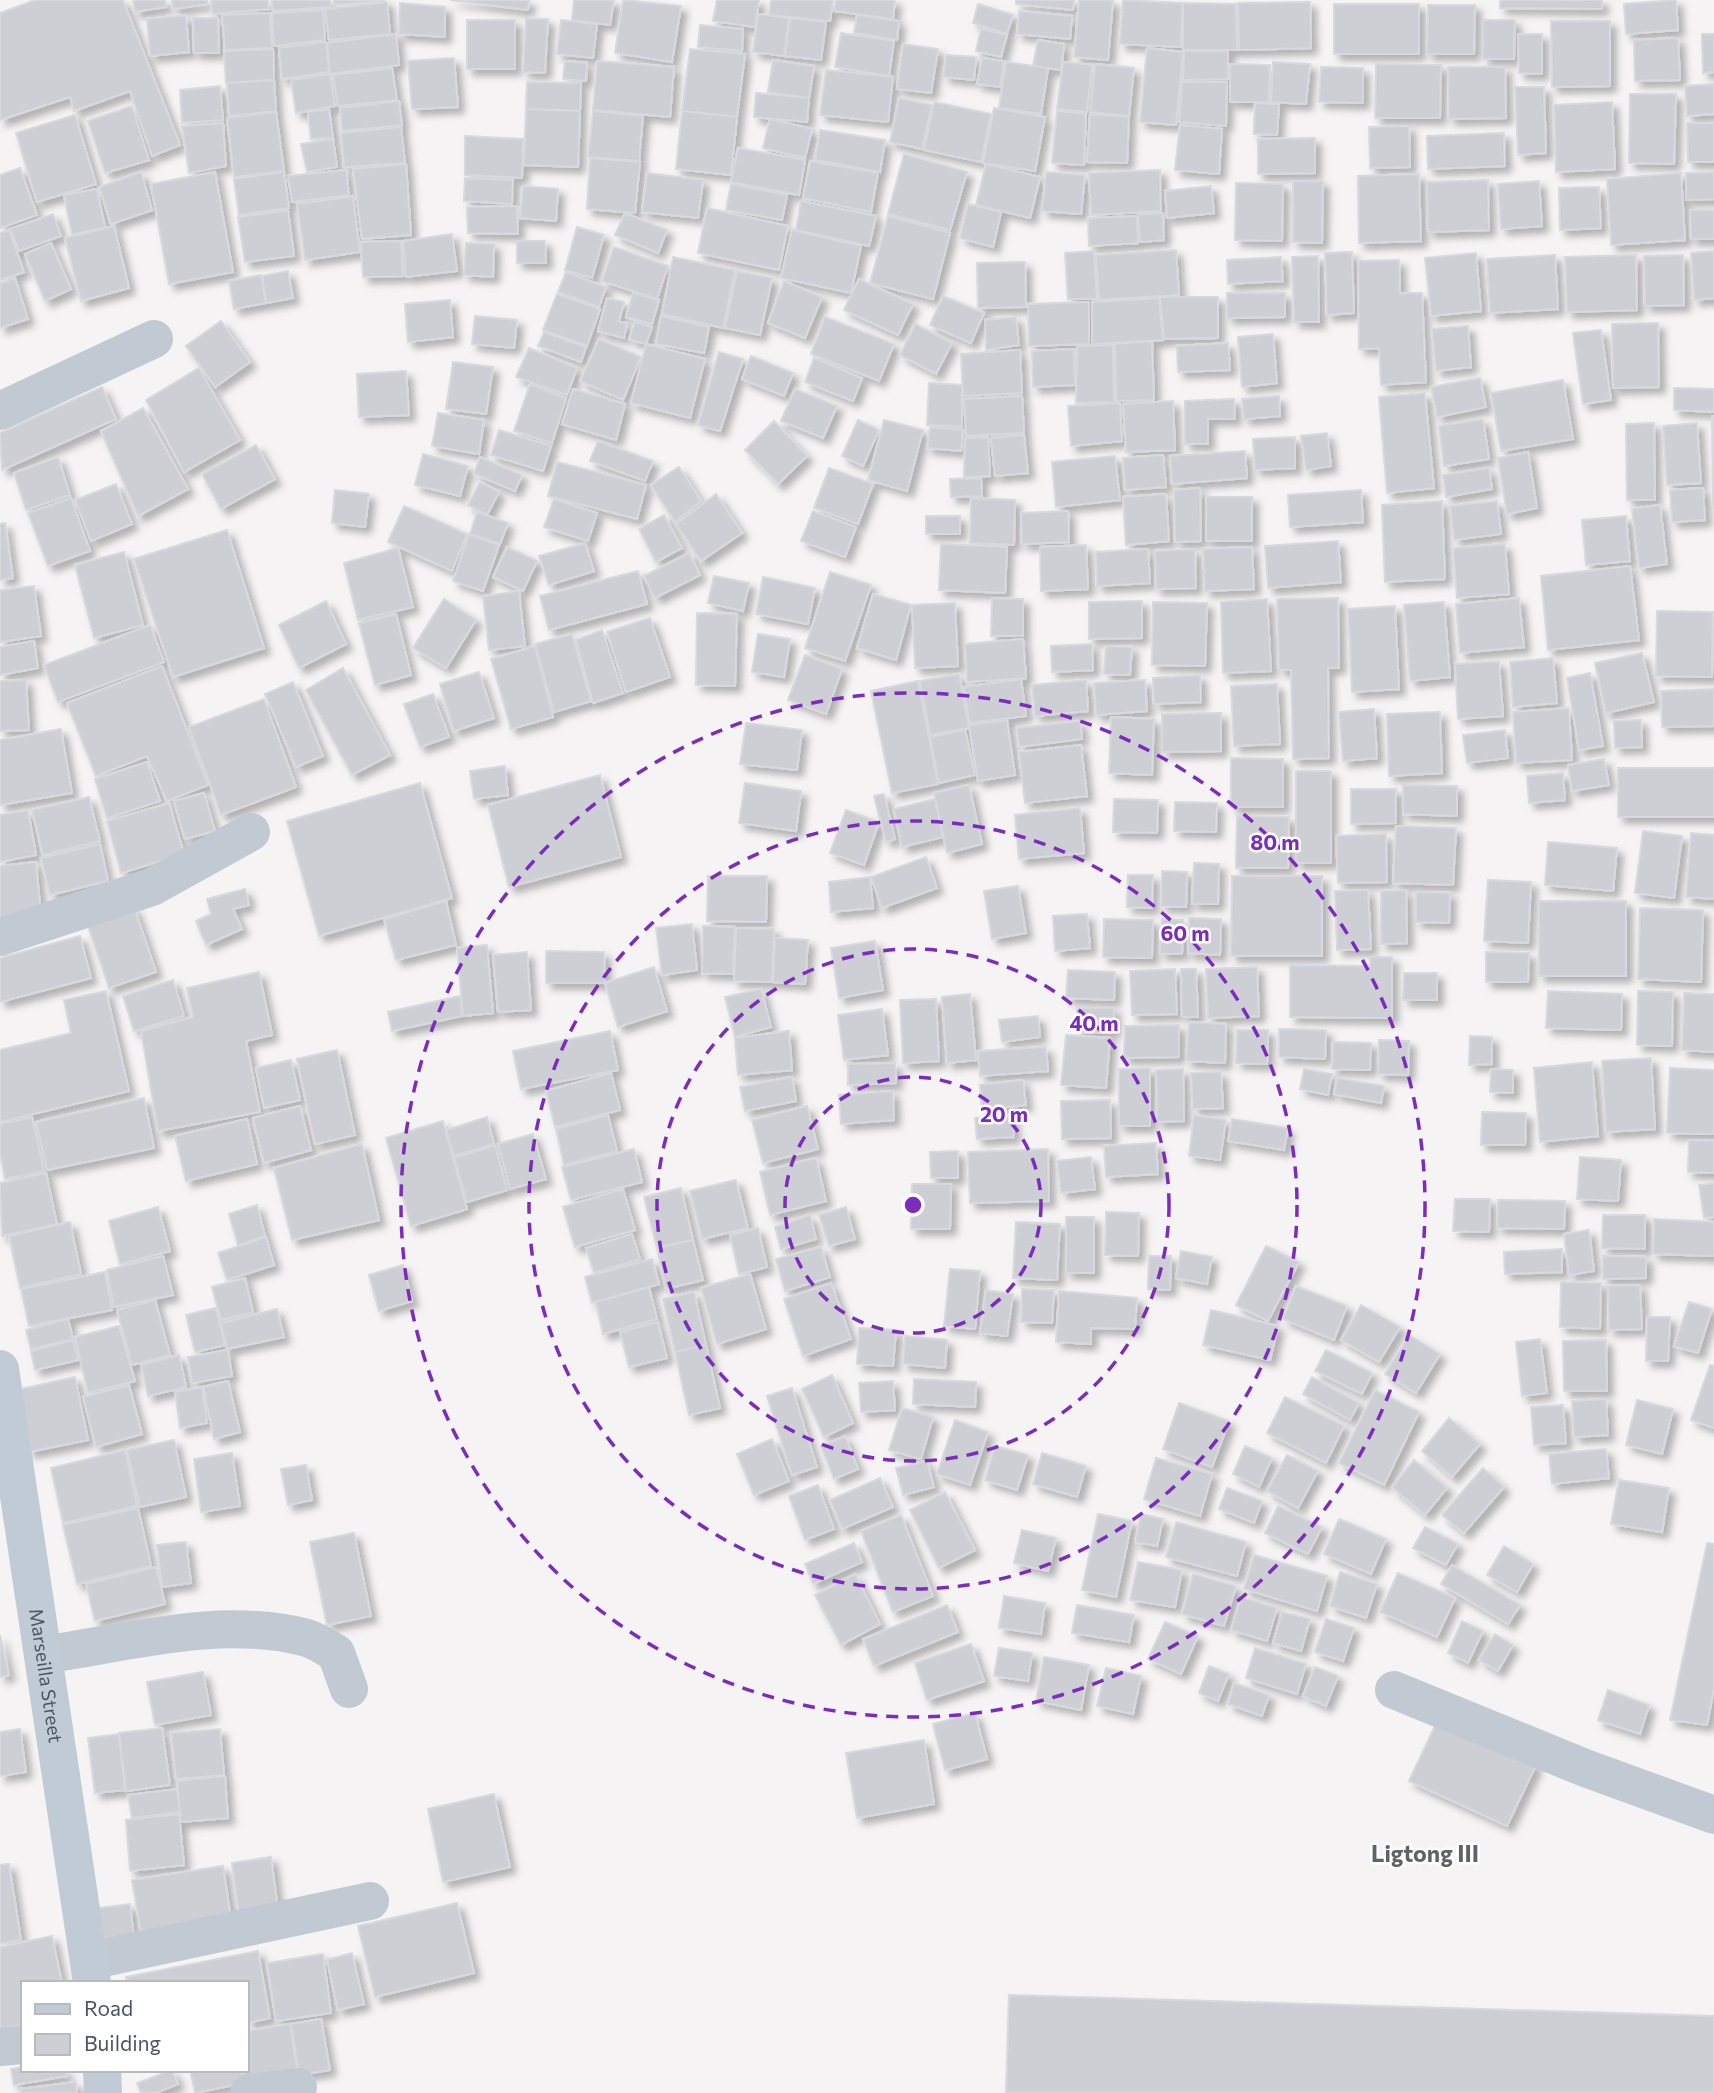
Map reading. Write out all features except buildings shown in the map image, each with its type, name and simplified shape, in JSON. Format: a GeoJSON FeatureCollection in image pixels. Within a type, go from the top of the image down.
{"type":"FeatureCollection","features":[{"type":"Feature","properties":{"kind":"main road","name":"Marseilla Street"},"geometry":{"type":"LineString","coordinates":[[0,1369],[90,1972]]}},
{"type":"Feature","properties":{"kind":"main road"},"geometry":{"type":"LineString","coordinates":[[102,2072],[103,2093]]}},
{"type":"Feature","properties":{"kind":"street"},"geometry":{"type":"LineString","coordinates":[[0,411],[154,340]]}},
{"type":"Feature","properties":{"kind":"street"},"geometry":{"type":"LineString","coordinates":[[0,937],[152,887],[251,832]]}},
{"type":"Feature","properties":{"kind":"street"},"geometry":{"type":"LineString","coordinates":[[43,1655],[203,1632],[274,1631],[307,1637],[337,1653],[349,1689]]}},
{"type":"Feature","properties":{"kind":"street"},"geometry":{"type":"LineString","coordinates":[[1394,1690],[1585,1768],[1714,1815]]}},
{"type":"Feature","properties":{"kind":"street"},"geometry":{"type":"LineString","coordinates":[[90,1972],[370,1901]]}},
{"type":"Feature","properties":{"kind":"street"},"geometry":{"type":"LineString","coordinates":[[0,2047],[21,2045]]}},
{"type":"Feature","properties":{"kind":"street"},"geometry":{"type":"LineString","coordinates":[[248,2093],[298,2087]]}},
{"type":"Feature","properties":{"kind":"district","name":"Ligtong III"},"geometry":{"type":"Point","coordinates":[1425,1854]}}]}
